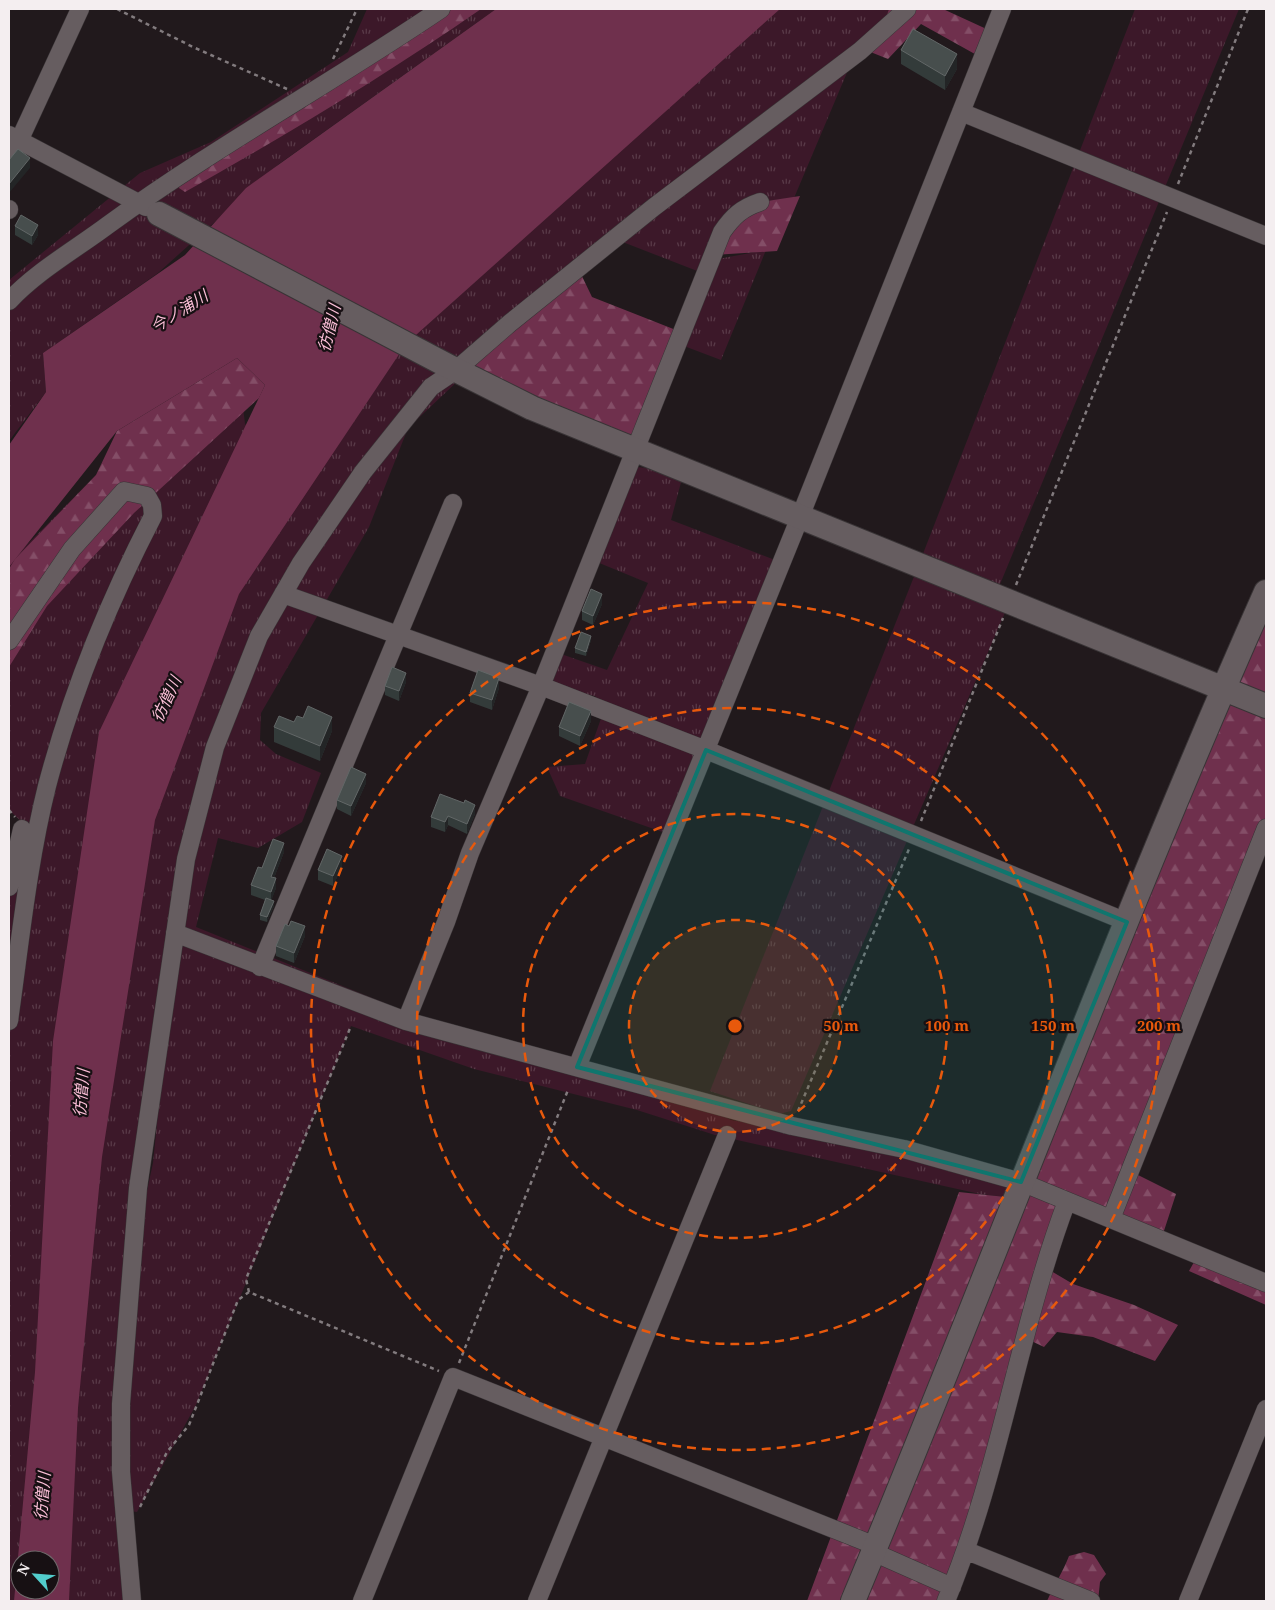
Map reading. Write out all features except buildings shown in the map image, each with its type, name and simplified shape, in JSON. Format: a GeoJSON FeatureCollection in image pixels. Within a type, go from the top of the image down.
{"type":"FeatureCollection","features":[{"type":"Feature","properties":{"kind":"street"},"geometry":{"type":"LineString","coordinates":[[80,9],[12,143],[138,203],[532,408],[636,452],[800,516],[1266,706]]}},
{"type":"Feature","properties":{"kind":"street"},"geometry":{"type":"LineString","coordinates":[[9,300],[138,203],[378,52],[441,9]]}},
{"type":"Feature","properties":{"kind":"street"},"geometry":{"type":"LineString","coordinates":[[132,1601],[121,1472],[121,1404],[138,1188],[186,859],[215,747],[259,636],[301,563],[363,472],[432,387],[452,368],[577,268],[860,51],[907,9]]}},
{"type":"Feature","properties":{"kind":"street"},"geometry":{"type":"LineString","coordinates":[[577,1067],[800,516],[1002,9]]}},
{"type":"Feature","properties":{"kind":"street"},"geometry":{"type":"LineString","coordinates":[[961,112],[1266,236]]}},
{"type":"Feature","properties":{"kind":"street"},"geometry":{"type":"LineString","coordinates":[[406,1020],[446,922],[470,853],[541,686],[636,452],[722,232],[733,216],[743,208],[760,202]]}},
{"type":"Feature","properties":{"kind":"street"},"geometry":{"type":"LineString","coordinates":[[9,640],[72,549],[124,491],[147,496],[152,506],[153,516],[122,576],[92,644],[66,718],[47,787],[34,850],[9,1021]]}},
{"type":"Feature","properties":{"kind":"street"},"geometry":{"type":"LineString","coordinates":[[260,967],[400,635],[453,503]]}},
{"type":"Feature","properties":{"kind":"street"},"geometry":{"type":"LineString","coordinates":[[853,1601],[1127,922],[1266,592]]}},
{"type":"Feature","properties":{"kind":"street"},"geometry":{"type":"LineString","coordinates":[[283,594],[541,686],[706,750],[1127,922]]}},
{"type":"Feature","properties":{"kind":"street"},"geometry":{"type":"LineString","coordinates":[[1111,1219],[1266,828]]}},
{"type":"Feature","properties":{"kind":"street"},"geometry":{"type":"LineString","coordinates":[[9,887],[22,829]]}},
{"type":"Feature","properties":{"kind":"street"},"geometry":{"type":"LineString","coordinates":[[175,933],[260,967],[406,1020],[792,1126],[904,1149],[1021,1182],[1266,1283]]}},
{"type":"Feature","properties":{"kind":"street"},"geometry":{"type":"LineString","coordinates":[[537,1601],[727,1135]]}},
{"type":"Feature","properties":{"kind":"street"},"geometry":{"type":"LineString","coordinates":[[362,1601],[453,1377],[874,1549],[949,1594],[967,1551],[1047,1253],[1067,1201]]}},
{"type":"Feature","properties":{"kind":"street"},"geometry":{"type":"LineString","coordinates":[[1188,1601],[1266,1409]]}},
{"type":"Feature","properties":{"kind":"street"},"geometry":{"type":"LineString","coordinates":[[967,1551],[1092,1601]]}},
{"type":"Feature","properties":{"kind":"path"},"geometry":{"type":"LineString","coordinates":[[117,9],[193,47],[289,90]]}},
{"type":"Feature","properties":{"kind":"path"},"geometry":{"type":"LineString","coordinates":[[333,60],[357,9]]}},
{"type":"Feature","properties":{"kind":"path"},"geometry":{"type":"LineString","coordinates":[[792,1126],[915,835],[1248,9]]}},
{"type":"Feature","properties":{"kind":"path"},"geometry":{"type":"LineString","coordinates":[[249,1292],[246,1279],[351,1026]]}},
{"type":"Feature","properties":{"kind":"path"},"geometry":{"type":"LineString","coordinates":[[249,1292],[453,1377],[568,1090]]}},
{"type":"Feature","properties":{"kind":"path"},"geometry":{"type":"LineString","coordinates":[[126,1535],[167,1452],[189,1425],[238,1300],[249,1292]]}},
{"type":"Feature","properties":{"kind":"highlighted area"},"geometry":{"type":"Polygon","coordinates":[[[706,750],[1127,922],[1021,1182],[577,1067],[706,750]]]}},
{"type":"Feature","properties":{"kind":"green space"},"geometry":{"type":"Polygon","coordinates":[[[367,9],[496,9],[279,164],[158,273],[43,353],[46,392],[9,441],[9,280],[140,173],[211,142],[348,52],[367,9]]]}},
{"type":"Feature","properties":{"kind":"green space"},"geometry":{"type":"Polygon","coordinates":[[[428,9],[481,9],[372,81],[260,149],[185,192],[179,188],[180,182],[428,9]]]}},
{"type":"Feature","properties":{"kind":"green space"},"geometry":{"type":"Polygon","coordinates":[[[777,9],[889,9],[880,33],[854,56],[794,198],[746,203],[705,274],[615,239],[571,274],[408,428],[369,527],[261,713],[260,740],[276,754],[321,773],[302,822],[258,848],[218,838],[196,927],[479,1041],[691,1099],[731,1120],[925,1155],[1021,1182],[1014,1198],[980,1194],[715,1135],[637,1110],[474,1069],[351,1026],[196,1405],[137,1512],[124,1510],[132,1601],[9,1601],[9,895],[25,825],[9,810],[9,563],[96,475],[237,358],[245,424],[306,492],[406,344],[777,9]],[[162,1074],[140,1223],[153,1163],[162,1074]]]}},
{"type":"Feature","properties":{"kind":"green space"},"geometry":{"type":"Polygon","coordinates":[[[889,9],[943,9],[993,32],[982,58],[921,24],[888,59],[863,49],[884,23],[889,9]]]}},
{"type":"Feature","properties":{"kind":"green space"},"geometry":{"type":"Polygon","coordinates":[[[1135,9],[1239,9],[998,589],[1010,601],[791,1111],[779,1114],[710,1091],[919,564],[1135,9]]]}},
{"type":"Feature","properties":{"kind":"green space"},"geometry":{"type":"Polygon","coordinates":[[[800,196],[777,251],[713,255],[725,228],[760,202],[800,196]]]}},
{"type":"Feature","properties":{"kind":"green space"},"geometry":{"type":"Polygon","coordinates":[[[766,250],[721,360],[684,346],[718,259],[766,250]]]}},
{"type":"Feature","properties":{"kind":"green space"},"geometry":{"type":"Polygon","coordinates":[[[578,268],[592,297],[681,332],[635,452],[456,370],[578,268]]]}},
{"type":"Feature","properties":{"kind":"green space"},"geometry":{"type":"Polygon","coordinates":[[[237,358],[265,385],[259,398],[134,513],[47,606],[9,667],[9,569],[15,559],[96,475],[117,431],[237,358]]]}},
{"type":"Feature","properties":{"kind":"green space"},"geometry":{"type":"Polygon","coordinates":[[[636,467],[684,471],[671,520],[775,560],[671,835],[560,796],[547,767],[585,764],[604,710],[595,696],[541,686],[561,654],[607,670],[648,583],[592,560],[636,467]]]}},
{"type":"Feature","properties":{"kind":"green space"},"geometry":{"type":"Polygon","coordinates":[[[1266,612],[1266,823],[1130,1171],[1176,1194],[1161,1240],[1067,1201],[1046,1268],[1073,1284],[1134,1305],[1178,1325],[1155,1361],[1093,1337],[1057,1332],[1044,1347],[1025,1338],[940,1601],[807,1601],[959,1192],[1015,1198],[1266,612]]]}},
{"type":"Feature","properties":{"kind":"green space"},"geometry":{"type":"Polygon","coordinates":[[[1198,1255],[1266,1283],[1266,1305],[1189,1271],[1198,1255]]]}},
{"type":"Feature","properties":{"kind":"green space"},"geometry":{"type":"Polygon","coordinates":[[[1084,1552],[1094,1555],[1106,1574],[1100,1582],[1098,1601],[1047,1601],[1069,1556],[1084,1552]]]}},
{"type":"Feature","properties":{"kind":"water"},"geometry":{"type":"Polygon","coordinates":[[[496,9],[780,9],[406,344],[239,594],[155,820],[102,1157],[78,1408],[69,1601],[14,1601],[60,1600],[60,1550],[19,1550],[35,1372],[53,1041],[99,732],[265,385],[237,358],[117,431],[9,567],[9,445],[46,392],[43,353],[185,255],[246,188],[496,9]]]}},
{"type":"Feature","properties":{"kind":"water label","name":"今ノ浦川"},"geometry":{"type":"Point","coordinates":[179,311]}},
{"type":"Feature","properties":{"kind":"water label","name":"彷僧川"},"geometry":{"type":"Point","coordinates":[329,328]}},
{"type":"Feature","properties":{"kind":"water label","name":"彷僧川"},"geometry":{"type":"Point","coordinates":[166,699]}},
{"type":"Feature","properties":{"kind":"water label","name":"彷僧川"},"geometry":{"type":"Point","coordinates":[81,1093]}},
{"type":"Feature","properties":{"kind":"water label","name":"彷僧川"},"geometry":{"type":"Point","coordinates":[42,1496]}}]}
